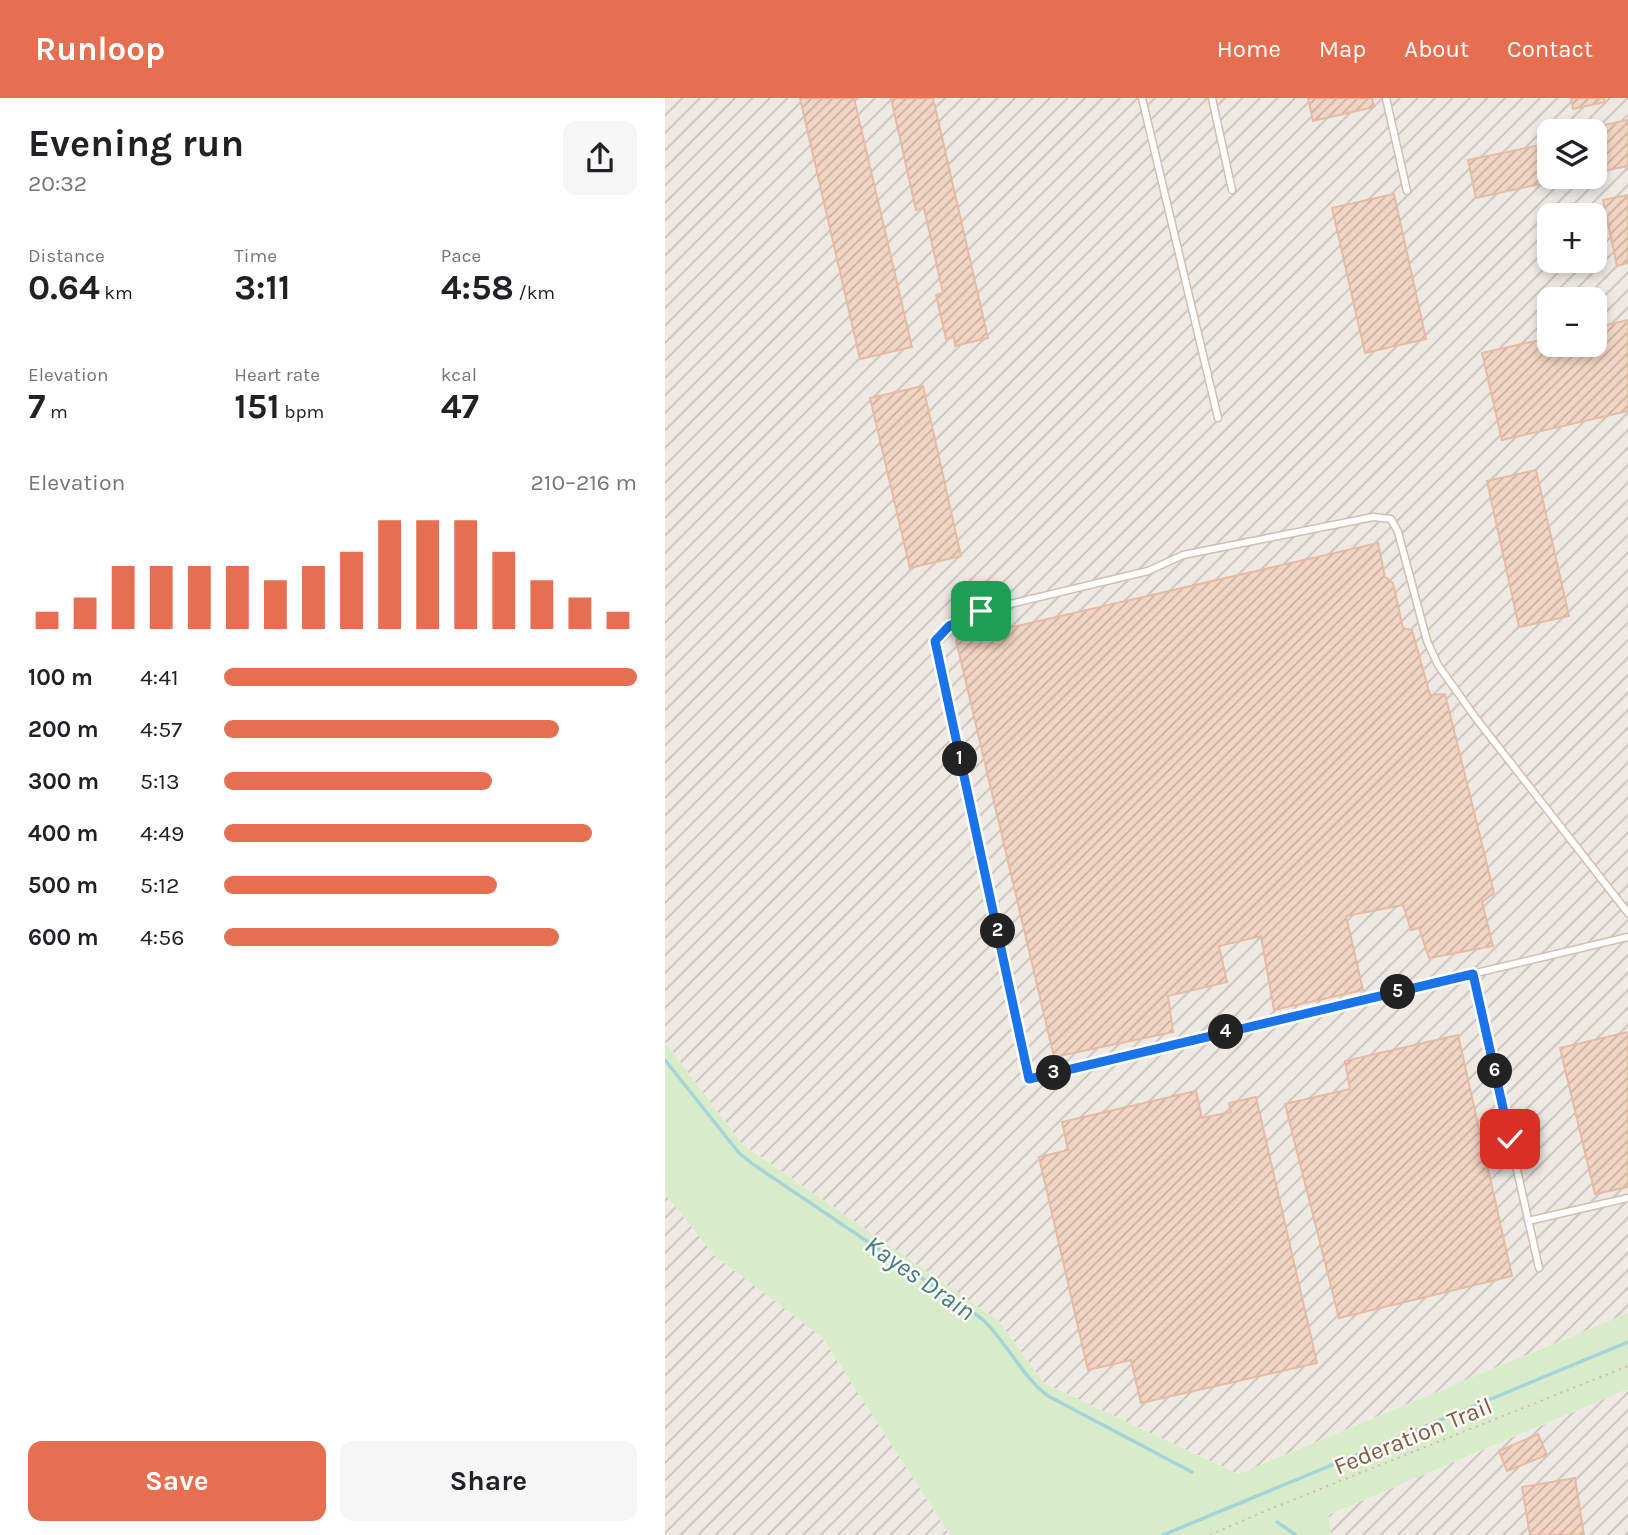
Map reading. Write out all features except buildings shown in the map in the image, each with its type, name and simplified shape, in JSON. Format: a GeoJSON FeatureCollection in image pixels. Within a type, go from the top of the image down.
{"type":"FeatureCollection","features":[{"type":"Feature","properties":{"kind":"lane"},"geometry":{"type":"LineString","coordinates":[[1142,98],[1218,418]]}},
{"type":"Feature","properties":{"kind":"lane"},"geometry":{"type":"LineString","coordinates":[[1212,98],[1232,190]]}},
{"type":"Feature","properties":{"kind":"lane"},"geometry":{"type":"LineString","coordinates":[[1385,98],[1407,191]]}},
{"type":"Feature","properties":{"kind":"lane"},"geometry":{"type":"LineString","coordinates":[[1628,913],[1475,717],[1439,665],[1427,641],[1398,532],[1391,519],[1373,516],[1183,555],[1148,571],[981,611],[949,626],[935,641],[1029,1079],[1628,937]]}},
{"type":"Feature","properties":{"kind":"lane"},"geometry":{"type":"LineString","coordinates":[[1473,974],[1539,1268]]}},
{"type":"Feature","properties":{"kind":"lane"},"geometry":{"type":"LineString","coordinates":[[1528,1221],[1628,1198]]}},
{"type":"Feature","properties":{"kind":"path","name":"Federation Trail"},"geometry":{"type":"LineString","coordinates":[[1210,1535],[1628,1366]]}},
{"type":"Feature","properties":{"kind":"shaded area"},"geometry":{"type":"Polygon","coordinates":[[[665,98],[1628,98],[1628,1313],[1238,1474],[1044,1383],[999,1321],[742,1144],[665,1042],[665,98]]]}},
{"type":"Feature","properties":{"kind":"shaded area"},"geometry":{"type":"Polygon","coordinates":[[[665,1194],[715,1256],[822,1337],[950,1535],[665,1535],[665,1194]]]}},
{"type":"Feature","properties":{"kind":"shaded area"},"geometry":{"type":"Polygon","coordinates":[[[1628,1389],[1628,1535],[1335,1535],[1331,1532],[1328,1515],[1628,1389]]]}},
{"type":"Feature","properties":{"kind":"green space"},"geometry":{"type":"Polygon","coordinates":[[[665,1042],[742,1144],[999,1321],[1044,1383],[1238,1474],[1628,1313],[1628,1389],[1328,1515],[1331,1532],[1335,1535],[950,1535],[822,1337],[715,1256],[665,1194],[665,1042]]]}},
{"type":"Feature","properties":{"kind":"waterway","name":"Kayes Drain"},"geometry":{"type":"LineString","coordinates":[[665,1060],[739,1153],[981,1318],[999,1337],[1029,1378],[1048,1396],[1192,1472]]}},
{"type":"Feature","properties":{"kind":"waterway"},"geometry":{"type":"LineString","coordinates":[[1163,1535],[1628,1342]]}},
{"type":"Feature","properties":{"kind":"waterway","name":"Kayes Drain"},"geometry":{"type":"LineString","coordinates":[[1277,1522],[1296,1535]]}},
{"type":"Feature","properties":{"kind":"route"},"geometry":{"type":"LineString","coordinates":[[981,611],[949,626],[935,641],[1029,1079],[1473,974],[1510,1139]]}}]}
